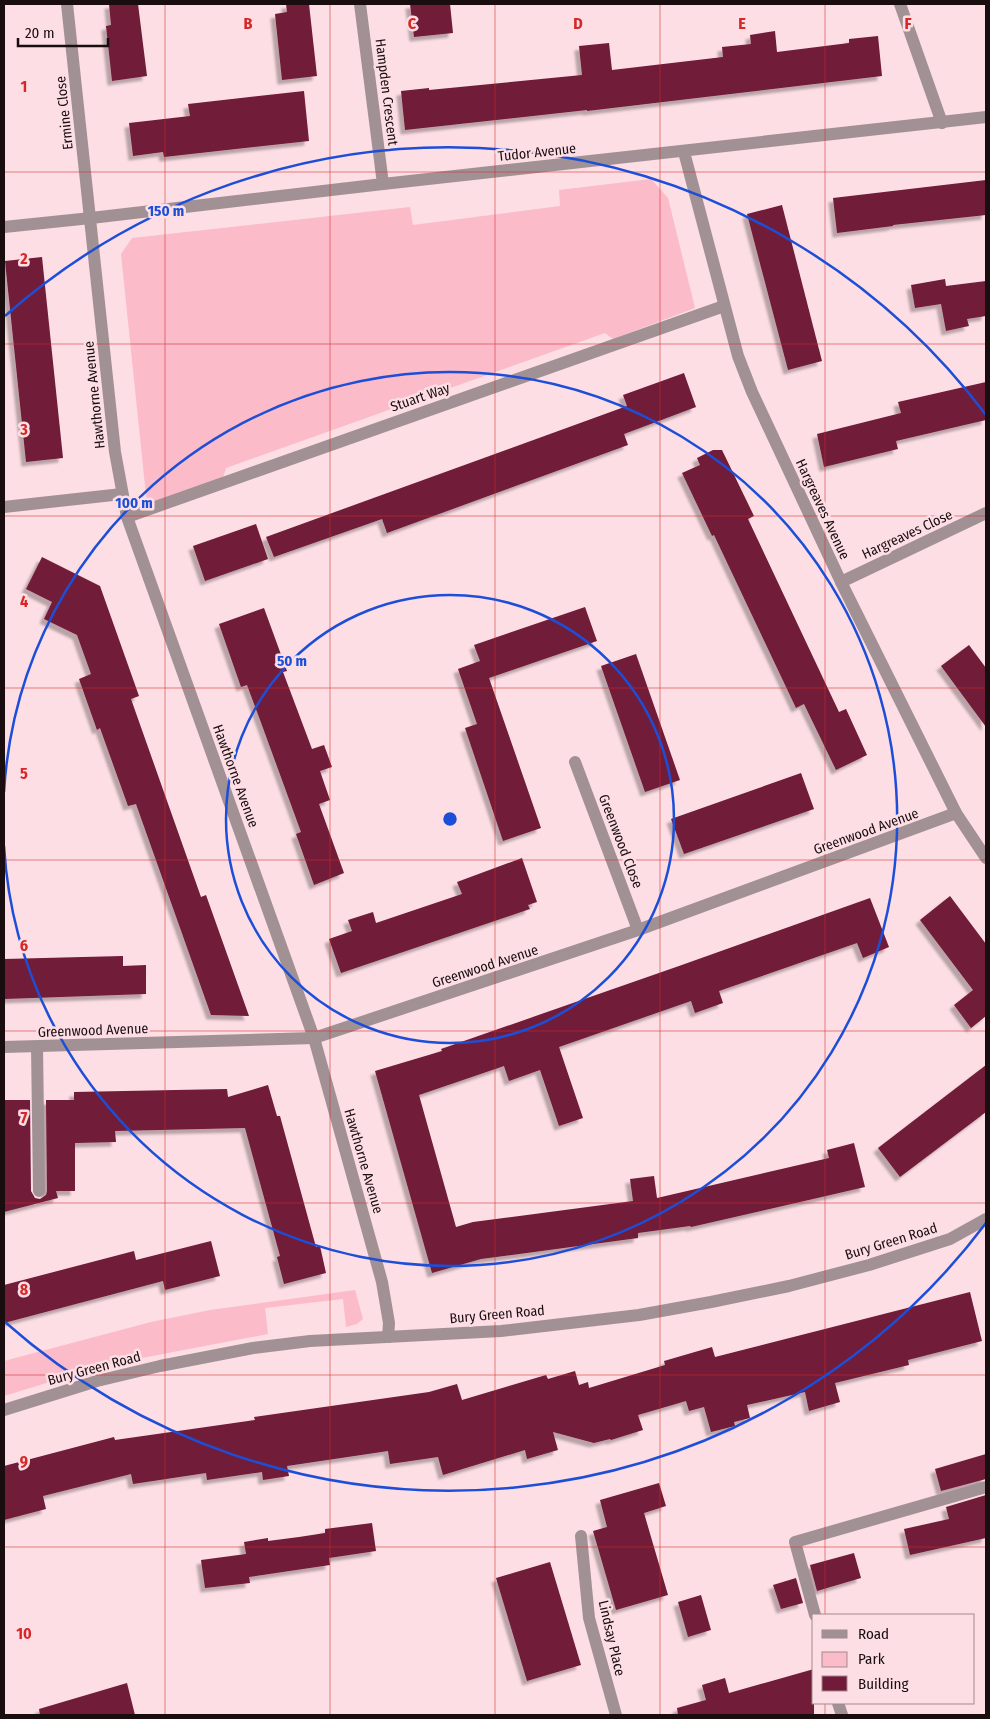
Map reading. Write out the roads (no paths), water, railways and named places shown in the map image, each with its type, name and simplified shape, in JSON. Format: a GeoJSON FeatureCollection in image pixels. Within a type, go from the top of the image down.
{"type":"FeatureCollection","features":[{"type":"Feature","properties":{"kind":"street","name":"Ermine Close"},"geometry":{"type":"LineString","coordinates":[[67,4],[91,218]]}},
{"type":"Feature","properties":{"kind":"street","name":"Hampden Crescent"},"geometry":{"type":"LineString","coordinates":[[360,4],[383,184]]}},
{"type":"Feature","properties":{"kind":"street"},"geometry":{"type":"LineString","coordinates":[[900,4],[942,123]]}},
{"type":"Feature","properties":{"kind":"street","name":"Tudor Avenue"},"geometry":{"type":"LineString","coordinates":[[4,227],[986,117]]}},
{"type":"Feature","properties":{"kind":"street","name":"Hargreaves Avenue"},"geometry":{"type":"LineString","coordinates":[[684,152],[738,356],[752,392],[841,582],[956,814],[986,858]]}},
{"type":"Feature","properties":{"kind":"street","name":"Hawthorne Avenue"},"geometry":{"type":"LineString","coordinates":[[91,218],[115,452],[127,517],[314,1038],[382,1282],[388,1322],[388,1336]]}},
{"type":"Feature","properties":{"kind":"street","name":"Stuart Way"},"geometry":{"type":"LineString","coordinates":[[127,517],[724,306]]}},
{"type":"Feature","properties":{"kind":"street"},"geometry":{"type":"LineString","coordinates":[[4,507],[122,494]]}},
{"type":"Feature","properties":{"kind":"street","name":"Hargreaves Close"},"geometry":{"type":"LineString","coordinates":[[841,582],[986,513]]}},
{"type":"Feature","properties":{"kind":"street","name":"Greenwood Close"},"geometry":{"type":"LineString","coordinates":[[575,762],[638,930]]}},
{"type":"Feature","properties":{"kind":"street","name":"Greenwood Avenue"},"geometry":{"type":"LineString","coordinates":[[4,1047],[314,1038],[638,930],[956,814]]}},
{"type":"Feature","properties":{"kind":"street"},"geometry":{"type":"LineString","coordinates":[[37,1047],[39,1191]]}},
{"type":"Feature","properties":{"kind":"street","name":"Bury Green Road"},"geometry":{"type":"LineString","coordinates":[[4,1410],[97,1381],[160,1366],[253,1348],[388,1336],[501,1331],[638,1314],[711,1302],[789,1286],[869,1265],[950,1239],[986,1220]]}},
{"type":"Feature","properties":{"kind":"street"},"geometry":{"type":"LineString","coordinates":[[814,1614],[794,1542],[986,1487]]}},
{"type":"Feature","properties":{"kind":"street","name":"Lindsay Place"},"geometry":{"type":"LineString","coordinates":[[581,1536],[588,1618],[616,1715]]}}]}
